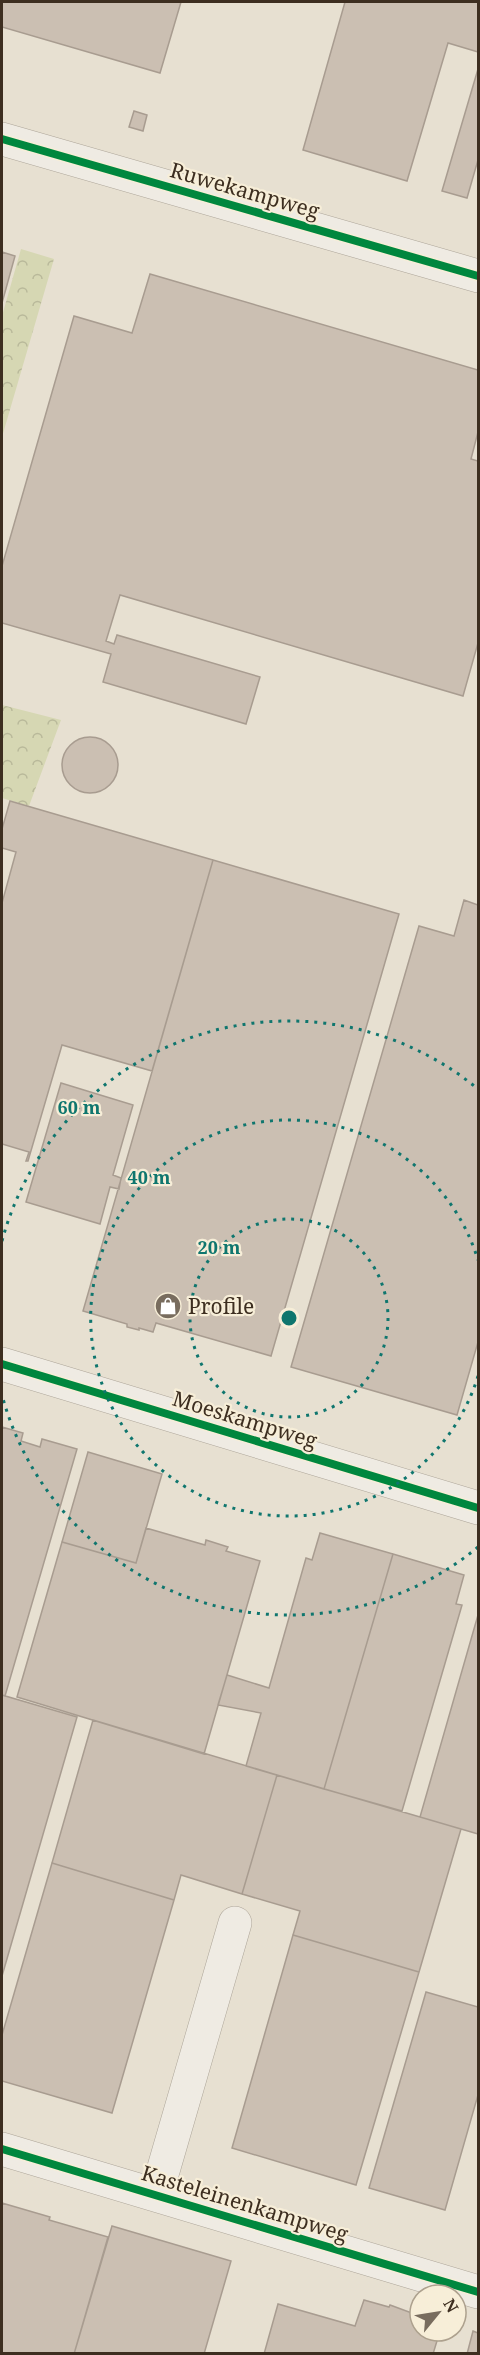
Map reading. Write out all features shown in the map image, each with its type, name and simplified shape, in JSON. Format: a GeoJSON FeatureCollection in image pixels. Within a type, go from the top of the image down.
{"type":"FeatureCollection","features":[{"type":"Feature","properties":{"kind":"street","name":"Ruwekampweg"},"geometry":{"type":"LineString","coordinates":[[2,139],[478,276]]}},
{"type":"Feature","properties":{"kind":"street","name":"Moeskampweg"},"geometry":{"type":"LineString","coordinates":[[2,1364],[478,1508]]}},
{"type":"Feature","properties":{"kind":"street","name":"Kasteleinenkampweg"},"geometry":{"type":"LineString","coordinates":[[156,2195],[235,1923]]}},
{"type":"Feature","properties":{"kind":"street","name":"Kasteleinenkampweg"},"geometry":{"type":"LineString","coordinates":[[2,2149],[478,2292]]}},
{"type":"Feature","properties":{"kind":"green space"},"geometry":{"type":"Polygon","coordinates":[[[21,249],[54,259],[2,437],[2,316],[21,249]]]}},
{"type":"Feature","properties":{"kind":"green space"},"geometry":{"type":"Polygon","coordinates":[[[2,705],[61,720],[29,806],[2,798],[2,705]]]}},
{"type":"Feature","properties":{"kind":"building"},"geometry":{"type":"Polygon","coordinates":[[[2,2],[181,2],[160,73],[2,27],[2,2]]]}},
{"type":"Feature","properties":{"kind":"building"},"geometry":{"type":"Polygon","coordinates":[[[345,2],[478,2],[478,52],[448,43],[407,181],[303,150],[345,2]]]}},
{"type":"Feature","properties":{"kind":"building"},"geometry":{"type":"Polygon","coordinates":[[[478,69],[478,160],[467,198],[442,191],[478,69]]]}},
{"type":"Feature","properties":{"kind":"building"},"geometry":{"type":"Polygon","coordinates":[[[134,111],[147,115],[143,131],[129,127],[134,111]]]}},
{"type":"Feature","properties":{"kind":"building"},"geometry":{"type":"Polygon","coordinates":[[[2,252],[15,256],[2,303],[2,252]]]}},
{"type":"Feature","properties":{"kind":"building"},"geometry":{"type":"Polygon","coordinates":[[[150,274],[478,370],[478,432],[471,459],[478,461],[478,643],[463,696],[120,595],[106,641],[114,644],[117,635],[260,677],[246,724],[103,682],[111,654],[2,623],[2,566],[74,316],[132,333],[150,274]]]}},
{"type":"Feature","properties":{"kind":"building"},"geometry":{"type":"Polygon","coordinates":[[[90,737],[101,739],[110,745],[116,754],[118,765],[116,776],[110,785],[101,791],[90,793],[79,791],[70,785],[64,776],[62,765],[64,754],[70,745],[79,739],[90,737]]]}},
{"type":"Feature","properties":{"kind":"building"},"geometry":{"type":"Polygon","coordinates":[[[10,801],[213,860],[152,1071],[62,1045],[28,1161],[26,1161],[29,1152],[2,1144],[2,903],[16,852],[2,848],[2,829],[10,801]]]}},
{"type":"Feature","properties":{"kind":"building"},"geometry":{"type":"Polygon","coordinates":[[[213,860],[399,914],[271,1356],[156,1323],[153,1332],[139,1328],[139,1330],[127,1327],[127,1324],[83,1311],[213,860]]]}},
{"type":"Feature","properties":{"kind":"building"},"geometry":{"type":"Polygon","coordinates":[[[464,900],[478,905],[478,1342],[457,1415],[291,1367],[419,926],[454,936],[464,900]]]}},
{"type":"Feature","properties":{"kind":"building"},"geometry":{"type":"Polygon","coordinates":[[[61,1083],[133,1105],[113,1175],[121,1178],[119,1189],[110,1187],[100,1224],[26,1202],[61,1083]]]}},
{"type":"Feature","properties":{"kind":"building"},"geometry":{"type":"Polygon","coordinates":[[[2,1427],[23,1433],[21,1441],[40,1447],[42,1439],[77,1449],[5,1696],[2,1695],[2,1427]]]}},
{"type":"Feature","properties":{"kind":"building"},"geometry":{"type":"Polygon","coordinates":[[[88,1452],[162,1474],[136,1563],[62,1542],[88,1452]]]}},
{"type":"Feature","properties":{"kind":"building"},"geometry":{"type":"Polygon","coordinates":[[[146,1528],[205,1545],[206,1540],[228,1547],[226,1551],[260,1561],[204,1754],[17,1697],[62,1542],[136,1563],[146,1528]]]}},
{"type":"Feature","properties":{"kind":"building"},"geometry":{"type":"Polygon","coordinates":[[[320,1533],[393,1554],[324,1789],[246,1766],[261,1713],[218,1705],[227,1675],[269,1688],[306,1558],[312,1560],[320,1533]]]}},
{"type":"Feature","properties":{"kind":"building"},"geometry":{"type":"Polygon","coordinates":[[[393,1554],[464,1575],[456,1604],[462,1605],[402,1811],[324,1789],[393,1554]]]}},
{"type":"Feature","properties":{"kind":"building"},"geometry":{"type":"Polygon","coordinates":[[[478,1615],[478,1834],[420,1817],[478,1615]]]}},
{"type":"Feature","properties":{"kind":"building"},"geometry":{"type":"Polygon","coordinates":[[[2,1695],[77,1717],[2,1976],[2,1695]]]}},
{"type":"Feature","properties":{"kind":"building"},"geometry":{"type":"Polygon","coordinates":[[[93,1720],[277,1775],[242,1894],[181,1875],[174,1900],[52,1863],[93,1720]]]}},
{"type":"Feature","properties":{"kind":"building"},"geometry":{"type":"Polygon","coordinates":[[[277,1775],[461,1829],[419,1972],[293,1935],[300,1911],[242,1894],[277,1775]]]}},
{"type":"Feature","properties":{"kind":"building"},"geometry":{"type":"Polygon","coordinates":[[[52,1863],[174,1900],[112,2113],[2,2081],[2,2035],[52,1863]]]}},
{"type":"Feature","properties":{"kind":"building"},"geometry":{"type":"Polygon","coordinates":[[[293,1935],[419,1972],[356,2185],[232,2148],[293,1935]]]}},
{"type":"Feature","properties":{"kind":"building"},"geometry":{"type":"Polygon","coordinates":[[[426,1992],[478,2007],[478,2095],[445,2210],[369,2188],[426,1992]]]}},
{"type":"Feature","properties":{"kind":"building"},"geometry":{"type":"Polygon","coordinates":[[[2,2203],[50,2217],[49,2220],[108,2237],[74,2354],[2,2354],[2,2203]]]}},
{"type":"Feature","properties":{"kind":"building"},"geometry":{"type":"Polygon","coordinates":[[[112,2226],[231,2261],[204,2354],[74,2354],[112,2226]]]}},
{"type":"Feature","properties":{"kind":"building"},"geometry":{"type":"Polygon","coordinates":[[[364,2300],[389,2307],[390,2305],[408,2312],[408,2343],[436,2343],[433,2354],[264,2354],[278,2304],[355,2326],[364,2300]]]}},
{"type":"Feature","properties":{"kind":"building"},"geometry":{"type":"Polygon","coordinates":[[[473,2331],[478,2333],[478,2354],[467,2354],[473,2331]]]}},
{"type":"Feature","properties":{"kind":"cycle path"},"geometry":{"type":"LineString","coordinates":[[2,139],[478,276]]}},
{"type":"Feature","properties":{"kind":"cycle path"},"geometry":{"type":"LineString","coordinates":[[2,1364],[478,1508]]}},
{"type":"Feature","properties":{"kind":"cycle path"},"geometry":{"type":"LineString","coordinates":[[2,2149],[478,2292]]}},
{"type":"Feature","properties":{"kind":"place","name":"Profile"},"geometry":{"type":"Point","coordinates":[168,1306]}}]}
